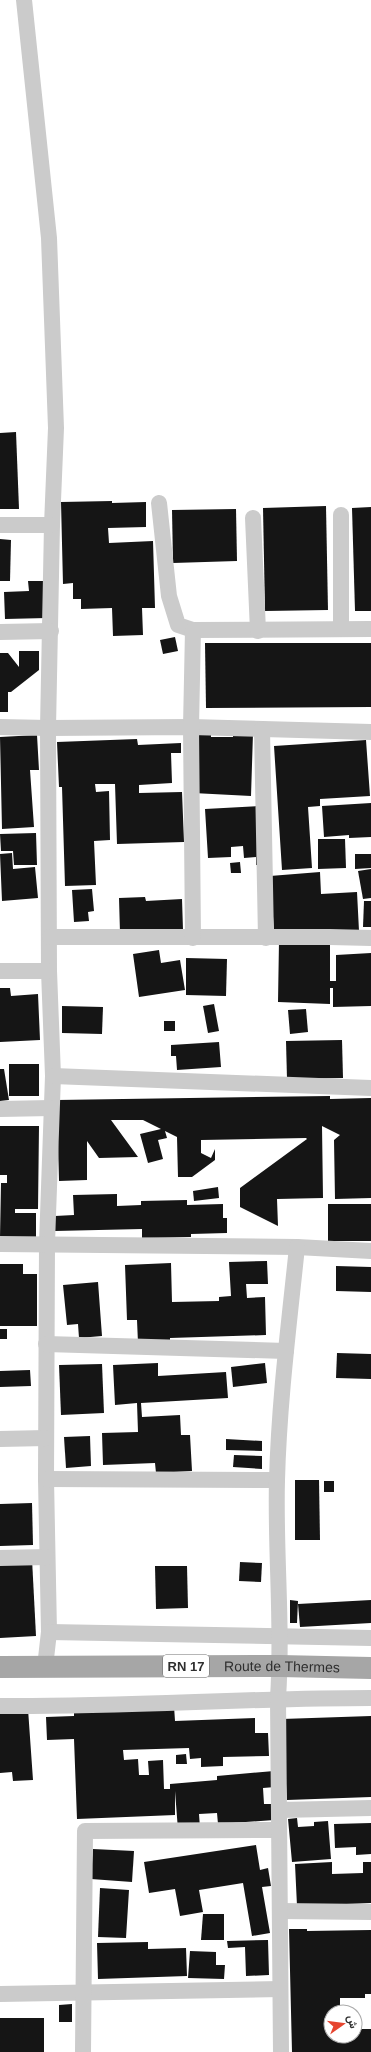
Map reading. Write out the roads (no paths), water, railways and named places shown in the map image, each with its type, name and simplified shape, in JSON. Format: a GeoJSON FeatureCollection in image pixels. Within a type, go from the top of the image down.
{"type":"FeatureCollection","features":[{"type":"Feature","properties":{"kind":"main road","name":"Route de Thermes"},"geometry":{"type":"LineString","coordinates":[[0,1667],[280,1666],[371,1668]]}},
{"type":"Feature","properties":{"kind":"street"},"geometry":{"type":"LineString","coordinates":[[24,0],[49,238],[56,428],[52,525],[48,728],[49,970],[53,1076],[46,1243],[46,1479],[49,1632],[45,1667]]}},
{"type":"Feature","properties":{"kind":"street"},"geometry":{"type":"LineString","coordinates":[[159,503],[169,596],[178,625],[194,630],[258,631],[371,629]]}},
{"type":"Feature","properties":{"kind":"street"},"geometry":{"type":"LineString","coordinates":[[341,515],[341,629]]}},
{"type":"Feature","properties":{"kind":"street"},"geometry":{"type":"LineString","coordinates":[[253,518],[258,631]]}},
{"type":"Feature","properties":{"kind":"street"},"geometry":{"type":"LineString","coordinates":[[0,525],[52,525]]}},
{"type":"Feature","properties":{"kind":"street"},"geometry":{"type":"LineString","coordinates":[[193,938],[191,727],[194,630]]}},
{"type":"Feature","properties":{"kind":"street"},"geometry":{"type":"LineString","coordinates":[[0,632],[51,631]]}},
{"type":"Feature","properties":{"kind":"street"},"geometry":{"type":"LineString","coordinates":[[0,727],[191,727],[371,732]]}},
{"type":"Feature","properties":{"kind":"street"},"geometry":{"type":"LineString","coordinates":[[262,729],[266,938]]}},
{"type":"Feature","properties":{"kind":"street"},"geometry":{"type":"LineString","coordinates":[[50,937],[371,938]]}},
{"type":"Feature","properties":{"kind":"street"},"geometry":{"type":"LineString","coordinates":[[0,971],[49,970]]}},
{"type":"Feature","properties":{"kind":"street"},"geometry":{"type":"LineString","coordinates":[[53,1076],[371,1088]]}},
{"type":"Feature","properties":{"kind":"street"},"geometry":{"type":"LineString","coordinates":[[0,1109],[51,1108]]}},
{"type":"Feature","properties":{"kind":"street"},"geometry":{"type":"LineString","coordinates":[[0,1244],[46,1243],[297,1247],[371,1251]]}},
{"type":"Feature","properties":{"kind":"street"},"geometry":{"type":"LineString","coordinates":[[281,2052],[278,1830],[280,1810],[278,1698],[280,1636],[277,1480],[286,1351],[297,1247]]}},
{"type":"Feature","properties":{"kind":"street"},"geometry":{"type":"LineString","coordinates":[[46,1344],[286,1351]]}},
{"type":"Feature","properties":{"kind":"street"},"geometry":{"type":"LineString","coordinates":[[0,1439],[46,1438]]}},
{"type":"Feature","properties":{"kind":"street"},"geometry":{"type":"LineString","coordinates":[[46,1479],[277,1480]]}},
{"type":"Feature","properties":{"kind":"street"},"geometry":{"type":"LineString","coordinates":[[0,1558],[47,1557]]}},
{"type":"Feature","properties":{"kind":"street"},"geometry":{"type":"LineString","coordinates":[[49,1632],[371,1638]]}},
{"type":"Feature","properties":{"kind":"street"},"geometry":{"type":"LineString","coordinates":[[0,1706],[54,1706],[278,1698],[371,1698]]}},
{"type":"Feature","properties":{"kind":"street"},"geometry":{"type":"LineString","coordinates":[[280,1810],[371,1808]]}},
{"type":"Feature","properties":{"kind":"street"},"geometry":{"type":"LineString","coordinates":[[83,2052],[85,1831],[278,1830]]}},
{"type":"Feature","properties":{"kind":"street"},"geometry":{"type":"LineString","coordinates":[[280,1911],[371,1912]]}},
{"type":"Feature","properties":{"kind":"street"},"geometry":{"type":"LineString","coordinates":[[0,1994],[280,1989]]}}]}
